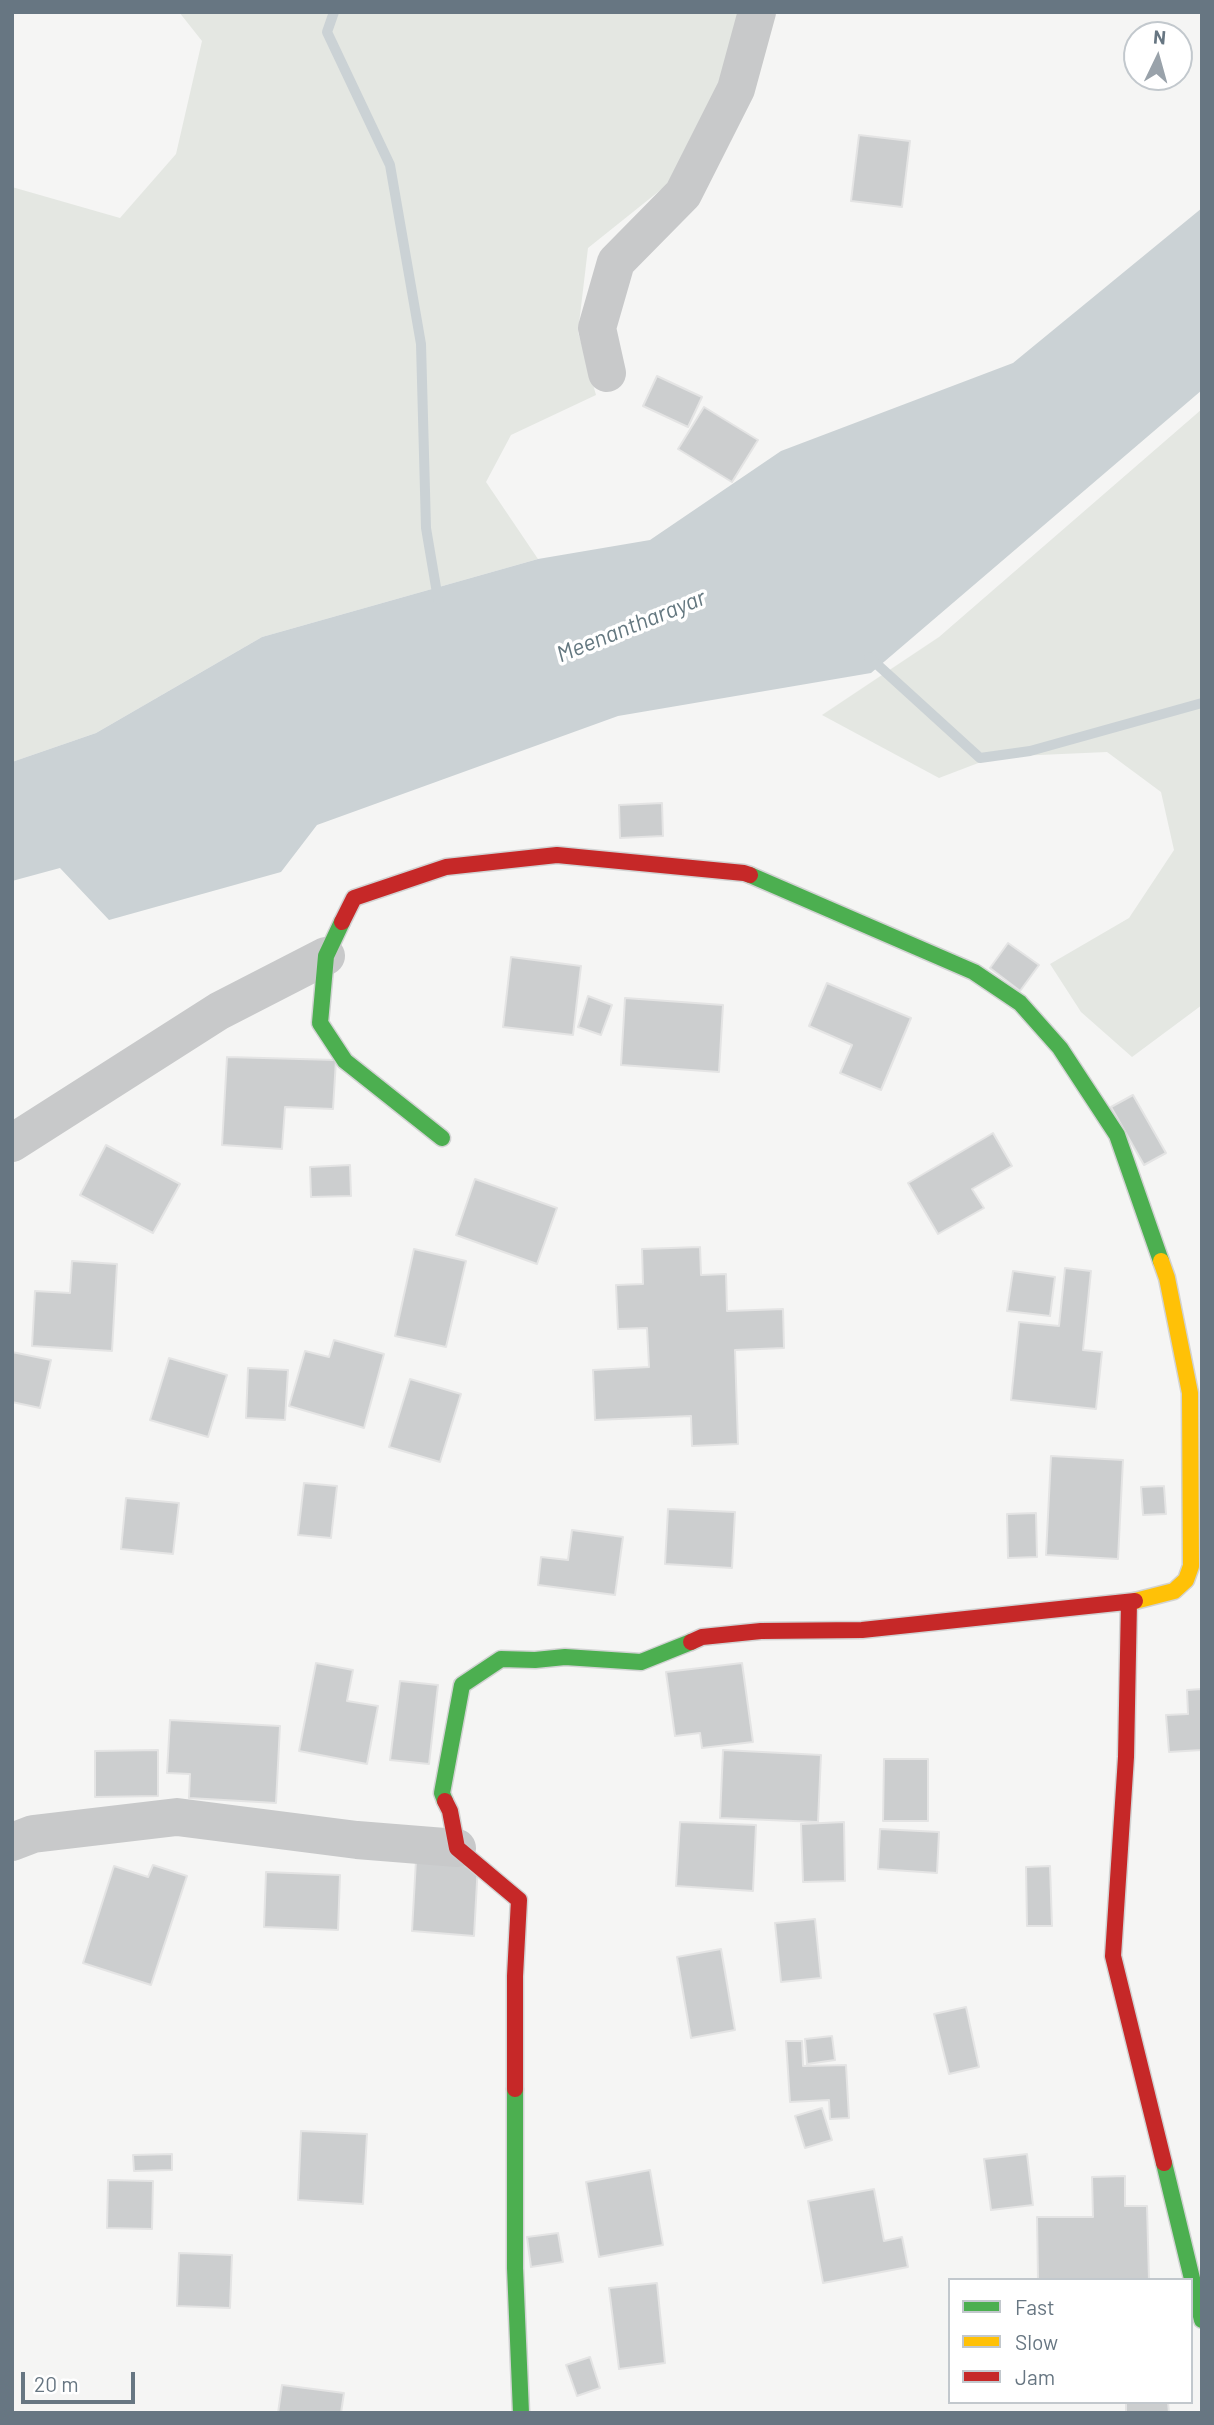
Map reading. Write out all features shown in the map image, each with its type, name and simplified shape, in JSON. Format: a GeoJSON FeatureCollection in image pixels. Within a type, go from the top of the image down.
{"type":"FeatureCollection","features":[{"type":"Feature","properties":{"kind":"street"},"geometry":{"type":"LineString","coordinates":[[607,373],[597,328],[616,262],[683,194],[736,89],[757,12]]}},
{"type":"Feature","properties":{"kind":"street"},"geometry":{"type":"LineString","coordinates":[[442,1138],[345,1061],[320,1023],[326,956],[354,898],[446,867],[557,855],[744,873],[974,972],[1020,1003],[1060,1048],[1117,1135],[1167,1278],[1190,1393],[1191,1566],[1186,1580],[1174,1591],[1129,1602],[862,1629],[702,1637],[641,1662],[565,1657],[535,1660],[501,1658],[462,1685],[442,1793],[450,1811],[457,1848]]}},
{"type":"Feature","properties":{"kind":"street"},"geometry":{"type":"LineString","coordinates":[[12,1143],[219,1011],[326,956]]}},
{"type":"Feature","properties":{"kind":"street"},"geometry":{"type":"LineString","coordinates":[[1129,1602],[1126,1757],[1113,1956],[1192,2278]]}},
{"type":"Feature","properties":{"kind":"street"},"geometry":{"type":"LineString","coordinates":[[12,1842],[33,1834],[177,1818],[357,1840],[457,1848],[519,1900],[515,1976],[515,2268],[521,2413]]}},
{"type":"Feature","properties":{"kind":"street"},"geometry":{"type":"LineString","coordinates":[[1193,2283],[1202,2320]]}},
{"type":"Feature","properties":{"kind":"shaded area"},"geometry":{"type":"Polygon","coordinates":[[[179,12],[743,12],[733,55],[668,184],[588,248],[578,332],[596,395],[511,435],[486,482],[538,559],[262,637],[96,733],[12,762],[12,187],[120,218],[176,154],[202,41],[179,12]]]}},
{"type":"Feature","properties":{"kind":"shaded area"},"geometry":{"type":"Polygon","coordinates":[[[1202,409],[1202,1005],[1132,1057],[1081,1012],[1050,964],[1129,918],[1174,850],[1161,792],[1107,752],[994,757],[939,778],[822,715],[939,637],[1202,409]]]}},
{"type":"Feature","properties":{"kind":"water","name":"Meenantharayar"},"geometry":{"type":"Polygon","coordinates":[[[1202,208],[1202,390],[871,673],[618,716],[317,825],[281,872],[109,920],[60,868],[12,881],[12,762],[96,733],[262,637],[538,559],[650,540],[781,451],[1013,363],[1202,208]]]}},
{"type":"Feature","properties":{"kind":"building"},"geometry":{"type":"Polygon","coordinates":[[[859,135],[910,141],[902,207],[851,201],[859,135]]]}},
{"type":"Feature","properties":{"kind":"building"},"geometry":{"type":"Polygon","coordinates":[[[657,376],[702,397],[688,427],[643,406],[657,376]]]}},
{"type":"Feature","properties":{"kind":"building"},"geometry":{"type":"Polygon","coordinates":[[[704,407],[758,440],[732,482],[678,449],[704,407]]]}},
{"type":"Feature","properties":{"kind":"building"},"geometry":{"type":"Polygon","coordinates":[[[662,803],[663,836],[620,838],[619,805],[662,803]]]}},
{"type":"Feature","properties":{"kind":"building"},"geometry":{"type":"Polygon","coordinates":[[[1008,943],[1039,965],[1020,991],[990,968],[1008,943]]]}},
{"type":"Feature","properties":{"kind":"building"},"geometry":{"type":"Polygon","coordinates":[[[511,957],[581,966],[573,1035],[503,1027],[511,957]]]}},
{"type":"Feature","properties":{"kind":"building"},"geometry":{"type":"Polygon","coordinates":[[[827,983],[911,1018],[881,1090],[840,1073],[852,1045],[809,1026],[827,983]]]}},
{"type":"Feature","properties":{"kind":"building"},"geometry":{"type":"Polygon","coordinates":[[[588,996],[612,1005],[601,1035],[578,1027],[588,996]]]}},
{"type":"Feature","properties":{"kind":"building"},"geometry":{"type":"Polygon","coordinates":[[[625,998],[723,1005],[719,1072],[621,1065],[625,998]]]}},
{"type":"Feature","properties":{"kind":"building"},"geometry":{"type":"Polygon","coordinates":[[[227,1057],[336,1060],[333,1109],[285,1107],[282,1149],[222,1145],[227,1057]]]}},
{"type":"Feature","properties":{"kind":"building"},"geometry":{"type":"Polygon","coordinates":[[[1133,1095],[1166,1153],[1144,1165],[1111,1107],[1133,1095]]]}},
{"type":"Feature","properties":{"kind":"building"},"geometry":{"type":"Polygon","coordinates":[[[993,1133],[1012,1166],[972,1189],[984,1208],[938,1234],[908,1183],[993,1133]]]}},
{"type":"Feature","properties":{"kind":"building"},"geometry":{"type":"Polygon","coordinates":[[[106,1145],[180,1184],[153,1233],[80,1195],[106,1145]]]}},
{"type":"Feature","properties":{"kind":"building"},"geometry":{"type":"Polygon","coordinates":[[[350,1165],[351,1196],[311,1197],[310,1167],[350,1165]]]}},
{"type":"Feature","properties":{"kind":"building"},"geometry":{"type":"Polygon","coordinates":[[[475,1179],[557,1208],[537,1264],[456,1235],[475,1179]]]}},
{"type":"Feature","properties":{"kind":"building"},"geometry":{"type":"Polygon","coordinates":[[[700,1247],[701,1275],[726,1274],[727,1311],[783,1309],[784,1348],[735,1350],[738,1444],[692,1446],[691,1416],[595,1420],[593,1370],[649,1367],[647,1328],[618,1329],[616,1285],[643,1284],[642,1249],[700,1247]]]}},
{"type":"Feature","properties":{"kind":"building"},"geometry":{"type":"Polygon","coordinates":[[[414,1249],[466,1261],[446,1347],[395,1336],[414,1249]]]}},
{"type":"Feature","properties":{"kind":"building"},"geometry":{"type":"Polygon","coordinates":[[[72,1261],[117,1264],[112,1351],[32,1346],[35,1291],[70,1293],[72,1261]]]}},
{"type":"Feature","properties":{"kind":"building"},"geometry":{"type":"Polygon","coordinates":[[[1065,1268],[1091,1271],[1083,1350],[1102,1352],[1096,1409],[1011,1400],[1019,1322],[1059,1326],[1065,1268]]]}},
{"type":"Feature","properties":{"kind":"building"},"geometry":{"type":"Polygon","coordinates":[[[1013,1271],[1055,1277],[1050,1316],[1007,1311],[1013,1271]]]}},
{"type":"Feature","properties":{"kind":"building"},"geometry":{"type":"Polygon","coordinates":[[[334,1340],[384,1354],[364,1428],[289,1406],[305,1351],[329,1357],[334,1340]]]}},
{"type":"Feature","properties":{"kind":"building"},"geometry":{"type":"Polygon","coordinates":[[[12,1352],[51,1360],[40,1408],[12,1402],[12,1352]]]}},
{"type":"Feature","properties":{"kind":"building"},"geometry":{"type":"Polygon","coordinates":[[[169,1358],[227,1375],[208,1437],[150,1420],[169,1358]]]}},
{"type":"Feature","properties":{"kind":"building"},"geometry":{"type":"Polygon","coordinates":[[[248,1368],[288,1370],[285,1420],[246,1418],[248,1368]]]}},
{"type":"Feature","properties":{"kind":"building"},"geometry":{"type":"Polygon","coordinates":[[[410,1379],[461,1394],[440,1462],[389,1447],[410,1379]]]}},
{"type":"Feature","properties":{"kind":"building"},"geometry":{"type":"Polygon","coordinates":[[[1051,1456],[1123,1460],[1118,1559],[1046,1555],[1051,1456]]]}},
{"type":"Feature","properties":{"kind":"building"},"geometry":{"type":"Polygon","coordinates":[[[304,1483],[337,1486],[331,1538],[298,1535],[304,1483]]]}},
{"type":"Feature","properties":{"kind":"building"},"geometry":{"type":"Polygon","coordinates":[[[1164,1486],[1166,1514],[1143,1515],[1141,1487],[1164,1486]]]}},
{"type":"Feature","properties":{"kind":"building"},"geometry":{"type":"Polygon","coordinates":[[[126,1498],[179,1503],[173,1554],[121,1549],[126,1498]]]}},
{"type":"Feature","properties":{"kind":"building"},"geometry":{"type":"Polygon","coordinates":[[[668,1509],[735,1512],[732,1568],[665,1564],[668,1509]]]}},
{"type":"Feature","properties":{"kind":"building"},"geometry":{"type":"Polygon","coordinates":[[[1036,1513],[1037,1557],[1008,1558],[1007,1514],[1036,1513]]]}},
{"type":"Feature","properties":{"kind":"building"},"geometry":{"type":"Polygon","coordinates":[[[572,1530],[623,1537],[615,1595],[538,1585],[541,1557],[568,1560],[572,1530]]]}},
{"type":"Feature","properties":{"kind":"building"},"geometry":{"type":"Polygon","coordinates":[[[316,1663],[353,1670],[347,1701],[378,1706],[367,1764],[299,1751],[316,1663]]]}},
{"type":"Feature","properties":{"kind":"building"},"geometry":{"type":"Polygon","coordinates":[[[742,1663],[753,1742],[702,1748],[700,1733],[675,1736],[666,1672],[742,1663]]]}},
{"type":"Feature","properties":{"kind":"building"},"geometry":{"type":"Polygon","coordinates":[[[400,1681],[438,1685],[429,1764],[390,1760],[400,1681]]]}},
{"type":"Feature","properties":{"kind":"building"},"geometry":{"type":"Polygon","coordinates":[[[1202,1689],[1202,1750],[1169,1752],[1166,1715],[1188,1714],[1187,1690],[1202,1689]]]}},
{"type":"Feature","properties":{"kind":"building"},"geometry":{"type":"Polygon","coordinates":[[[170,1720],[280,1726],[276,1803],[189,1798],[190,1774],[167,1773],[170,1720]]]}},
{"type":"Feature","properties":{"kind":"building"},"geometry":{"type":"Polygon","coordinates":[[[158,1750],[158,1796],[95,1797],[95,1751],[158,1750]]]}},
{"type":"Feature","properties":{"kind":"building"},"geometry":{"type":"Polygon","coordinates":[[[723,1750],[821,1755],[818,1822],[720,1818],[723,1750]]]}},
{"type":"Feature","properties":{"kind":"building"},"geometry":{"type":"Polygon","coordinates":[[[884,1759],[928,1759],[928,1821],[883,1821],[884,1759]]]}},
{"type":"Feature","properties":{"kind":"building"},"geometry":{"type":"Polygon","coordinates":[[[680,1822],[756,1825],[753,1891],[676,1886],[680,1822]]]}},
{"type":"Feature","properties":{"kind":"building"},"geometry":{"type":"Polygon","coordinates":[[[844,1822],[845,1881],[803,1882],[801,1824],[844,1822]]]}},
{"type":"Feature","properties":{"kind":"building"},"geometry":{"type":"Polygon","coordinates":[[[880,1829],[939,1832],[937,1873],[878,1869],[880,1829]]]}},
{"type":"Feature","properties":{"kind":"building"},"geometry":{"type":"Polygon","coordinates":[[[416,1860],[478,1864],[474,1936],[412,1931],[416,1860]]]}},
{"type":"Feature","properties":{"kind":"building"},"geometry":{"type":"Polygon","coordinates":[[[153,1865],[187,1876],[151,1985],[83,1963],[114,1866],[148,1877],[153,1865]]]}},
{"type":"Feature","properties":{"kind":"building"},"geometry":{"type":"Polygon","coordinates":[[[1050,1866],[1052,1926],[1027,1926],[1026,1867],[1050,1866]]]}},
{"type":"Feature","properties":{"kind":"building"},"geometry":{"type":"Polygon","coordinates":[[[266,1872],[340,1875],[338,1930],[264,1927],[266,1872]]]}},
{"type":"Feature","properties":{"kind":"building"},"geometry":{"type":"Polygon","coordinates":[[[815,1919],[821,1978],[781,1982],[775,1923],[815,1919]]]}},
{"type":"Feature","properties":{"kind":"building"},"geometry":{"type":"Polygon","coordinates":[[[721,1949],[735,2030],[691,2038],[677,1957],[721,1949]]]}},
{"type":"Feature","properties":{"kind":"building"},"geometry":{"type":"Polygon","coordinates":[[[966,2007],[979,2067],[949,2074],[934,2014],[966,2007]]]}},
{"type":"Feature","properties":{"kind":"building"},"geometry":{"type":"Polygon","coordinates":[[[832,2036],[835,2060],[807,2064],[805,2039],[832,2036]]]}},
{"type":"Feature","properties":{"kind":"building"},"geometry":{"type":"Polygon","coordinates":[[[786,2041],[802,2041],[803,2066],[846,2065],[849,2118],[830,2119],[829,2100],[790,2102],[786,2041]]]}},
{"type":"Feature","properties":{"kind":"building"},"geometry":{"type":"Polygon","coordinates":[[[822,2108],[832,2140],[805,2148],[795,2116],[822,2108]]]}},
{"type":"Feature","properties":{"kind":"building"},"geometry":{"type":"Polygon","coordinates":[[[301,2131],[367,2134],[363,2204],[298,2200],[301,2131]]]}},
{"type":"Feature","properties":{"kind":"building"},"geometry":{"type":"Polygon","coordinates":[[[172,2154],[172,2170],[134,2171],[133,2155],[172,2154]]]}},
{"type":"Feature","properties":{"kind":"building"},"geometry":{"type":"Polygon","coordinates":[[[1027,2154],[1033,2205],[991,2210],[984,2159],[1027,2154]]]}},
{"type":"Feature","properties":{"kind":"building"},"geometry":{"type":"Polygon","coordinates":[[[650,2170],[663,2245],[599,2257],[586,2182],[650,2170]]]}},
{"type":"Feature","properties":{"kind":"building"},"geometry":{"type":"Polygon","coordinates":[[[1125,2176],[1125,2206],[1147,2206],[1149,2278],[1038,2278],[1037,2217],[1093,2217],[1092,2177],[1125,2176]]]}},
{"type":"Feature","properties":{"kind":"building"},"geometry":{"type":"Polygon","coordinates":[[[108,2180],[153,2181],[152,2229],[107,2228],[108,2180]]]}},
{"type":"Feature","properties":{"kind":"building"},"geometry":{"type":"Polygon","coordinates":[[[874,2189],[884,2241],[902,2237],[908,2267],[823,2283],[808,2201],[874,2189]]]}},
{"type":"Feature","properties":{"kind":"building"},"geometry":{"type":"Polygon","coordinates":[[[558,2233],[563,2262],[531,2267],[527,2237],[558,2233]]]}},
{"type":"Feature","properties":{"kind":"building"},"geometry":{"type":"Polygon","coordinates":[[[179,2253],[232,2255],[230,2308],[177,2306],[179,2253]]]}},
{"type":"Feature","properties":{"kind":"building"},"geometry":{"type":"Polygon","coordinates":[[[657,2283],[665,2363],[619,2369],[609,2288],[657,2283]]]}},
{"type":"Feature","properties":{"kind":"building"},"geometry":{"type":"Polygon","coordinates":[[[590,2357],[600,2388],[577,2396],[566,2365],[590,2357]]]}},
{"type":"Feature","properties":{"kind":"building"},"geometry":{"type":"Polygon","coordinates":[[[282,2385],[344,2393],[341,2413],[278,2413],[282,2385]]]}},
{"type":"Feature","properties":{"kind":"building"},"geometry":{"type":"Polygon","coordinates":[[[1126,2404],[1168,2404],[1169,2413],[1126,2413],[1126,2404]]]}},
{"type":"Feature","properties":{"kind":"waterway"},"geometry":{"type":"LineString","coordinates":[[334,12],[327,32],[390,165],[421,344],[426,528],[438,599]]}},
{"type":"Feature","properties":{"kind":"waterway"},"geometry":{"type":"LineString","coordinates":[[869,657],[980,758],[1030,751],[1202,703]]}},
{"type":"Feature","properties":{"kind":"traffic: fast"},"geometry":{"type":"LineString","coordinates":[[750,875],[974,972],[1020,1003],[1060,1048],[1117,1135],[1161,1261]]}},
{"type":"Feature","properties":{"kind":"traffic: fast"},"geometry":{"type":"LineString","coordinates":[[342,922],[326,956],[320,1023],[345,1061],[442,1138]]}},
{"type":"Feature","properties":{"kind":"traffic: fast"},"geometry":{"type":"LineString","coordinates":[[445,1801],[442,1793],[462,1685],[501,1659],[565,1657],[641,1662],[691,1642]]}},
{"type":"Feature","properties":{"kind":"traffic: fast"},"geometry":{"type":"LineString","coordinates":[[515,2089],[515,2268],[521,2413]]}},
{"type":"Feature","properties":{"kind":"traffic: fast"},"geometry":{"type":"LineString","coordinates":[[1164,2163],[1192,2278]]}},
{"type":"Feature","properties":{"kind":"traffic: fast"},"geometry":{"type":"LineString","coordinates":[[1193,2283],[1202,2320]]}},
{"type":"Feature","properties":{"kind":"traffic: slow"},"geometry":{"type":"LineString","coordinates":[[1135,1601],[1174,1591],[1186,1580],[1191,1566],[1190,1393],[1167,1278],[1161,1261]]}},
{"type":"Feature","properties":{"kind":"traffic: jam"},"geometry":{"type":"LineString","coordinates":[[342,922],[354,898],[446,867],[557,855],[750,875]]}},
{"type":"Feature","properties":{"kind":"traffic: jam"},"geometry":{"type":"LineString","coordinates":[[691,1642],[702,1637],[761,1631],[862,1630],[1135,1601]]}},
{"type":"Feature","properties":{"kind":"traffic: jam"},"geometry":{"type":"LineString","coordinates":[[1129,1602],[1126,1757],[1113,1956],[1164,2163]]}},
{"type":"Feature","properties":{"kind":"traffic: jam"},"geometry":{"type":"LineString","coordinates":[[445,1801],[450,1811],[457,1848],[519,1900],[515,1976],[515,2089]]}}]}
